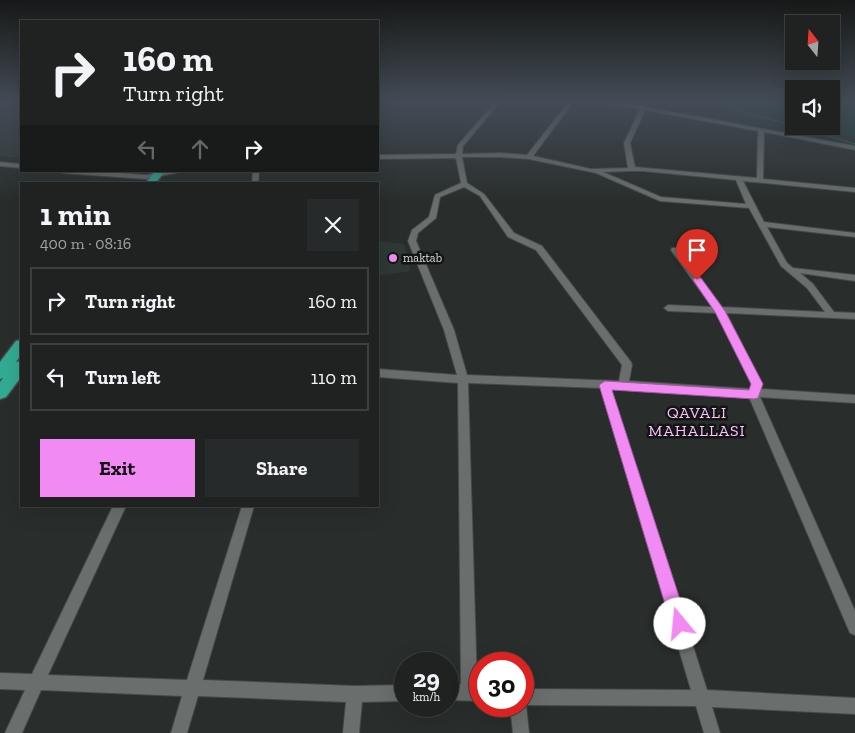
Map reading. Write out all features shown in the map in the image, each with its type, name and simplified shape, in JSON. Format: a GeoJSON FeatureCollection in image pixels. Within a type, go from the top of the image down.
{"type":"FeatureCollection","features":[{"type":"Feature","properties":{"kind":"highway"},"geometry":{"type":"LineString","coordinates":[[0,373],[20,346]]}},
{"type":"Feature","properties":{"kind":"highway"},"geometry":{"type":"LineString","coordinates":[[0,393],[20,367]]}},
{"type":"Feature","properties":{"kind":"street"},"geometry":{"type":"LineString","coordinates":[[470,134],[460,146],[459,156],[464,184],[482,195],[511,235],[539,248],[627,365],[623,385]]}},
{"type":"Feature","properties":{"kind":"street"},"geometry":{"type":"LineString","coordinates":[[529,157],[546,134]]}},
{"type":"Feature","properties":{"kind":"street"},"geometry":{"type":"LineString","coordinates":[[631,134],[627,142],[632,170]]}},
{"type":"Feature","properties":{"kind":"street"},"geometry":{"type":"LineString","coordinates":[[760,180],[761,134]]}},
{"type":"Feature","properties":{"kind":"street"},"geometry":{"type":"LineString","coordinates":[[783,134],[855,148]]}},
{"type":"Feature","properties":{"kind":"street"},"geometry":{"type":"LineString","coordinates":[[379,157],[500,155],[529,157],[591,171],[660,198],[751,206]]}},
{"type":"Feature","properties":{"kind":"street"},"geometry":{"type":"LineString","coordinates":[[0,164],[20,166]]}},
{"type":"Feature","properties":{"kind":"street"},"geometry":{"type":"LineString","coordinates":[[591,171],[632,170],[738,178],[855,190]]}},
{"type":"Feature","properties":{"kind":"street"},"geometry":{"type":"LineString","coordinates":[[72,172],[124,177],[160,177],[178,172]]}},
{"type":"Feature","properties":{"kind":"street"},"geometry":{"type":"LineString","coordinates":[[738,178],[751,206],[784,264],[810,286],[831,314]]}},
{"type":"Feature","properties":{"kind":"street"},"geometry":{"type":"LineString","coordinates":[[464,184],[437,196],[432,218],[414,232],[412,241],[449,330],[463,379],[473,652]]}},
{"type":"Feature","properties":{"kind":"street"},"geometry":{"type":"LineString","coordinates":[[762,224],[855,235]]}},
{"type":"Feature","properties":{"kind":"street"},"geometry":{"type":"LineString","coordinates":[[675,250],[720,311],[757,384],[754,394],[855,628]]}},
{"type":"Feature","properties":{"kind":"street"},"geometry":{"type":"LineString","coordinates":[[793,270],[855,278]]}},
{"type":"Feature","properties":{"kind":"street"},"geometry":{"type":"LineString","coordinates":[[668,308],[855,316]]}},
{"type":"Feature","properties":{"kind":"street"},"geometry":{"type":"LineString","coordinates":[[379,373],[463,379],[623,385],[855,400]]}},
{"type":"Feature","properties":{"kind":"street"},"geometry":{"type":"LineString","coordinates":[[605,385],[712,733]]}},
{"type":"Feature","properties":{"kind":"street"},"geometry":{"type":"LineString","coordinates":[[13,733],[120,507]]}},
{"type":"Feature","properties":{"kind":"street"},"geometry":{"type":"LineString","coordinates":[[179,733],[248,507]]}},
{"type":"Feature","properties":{"kind":"street"},"geometry":{"type":"LineString","coordinates":[[0,681],[355,694],[394,693]]}},
{"type":"Feature","properties":{"kind":"street"},"geometry":{"type":"LineString","coordinates":[[351,733],[355,694]]}},
{"type":"Feature","properties":{"kind":"street"},"geometry":{"type":"LineString","coordinates":[[534,697],[702,698],[855,706]]}},
{"type":"Feature","properties":{"kind":"street"},"geometry":{"type":"LineString","coordinates":[[519,717],[521,733]]}},
{"type":"Feature","properties":{"kind":"shaded area"},"geometry":{"type":"Polygon","coordinates":[[[0,134],[20,134],[20,158],[0,156],[0,134]]]}},
{"type":"Feature","properties":{"kind":"shaded area","name":"maktab"},"geometry":{"type":"Polygon","coordinates":[[[379,241],[404,244],[411,271],[379,276],[379,241]]]}},
{"type":"Feature","properties":{"kind":"waterway"},"geometry":{"type":"LineString","coordinates":[[822,134],[855,144]]}},
{"type":"Feature","properties":{"kind":"place","name":"maktab"},"geometry":{"type":"Point","coordinates":[393,258]}},
{"type":"Feature","properties":{"kind":"district","name":"QAVALI MAHALLASI"},"geometry":{"type":"Point","coordinates":[697,421]}},
{"type":"Feature","properties":{"kind":"route"},"geometry":{"type":"LineString","coordinates":[[680,624],[605,385],[754,394],[757,384],[720,311],[697,280]]}}]}
